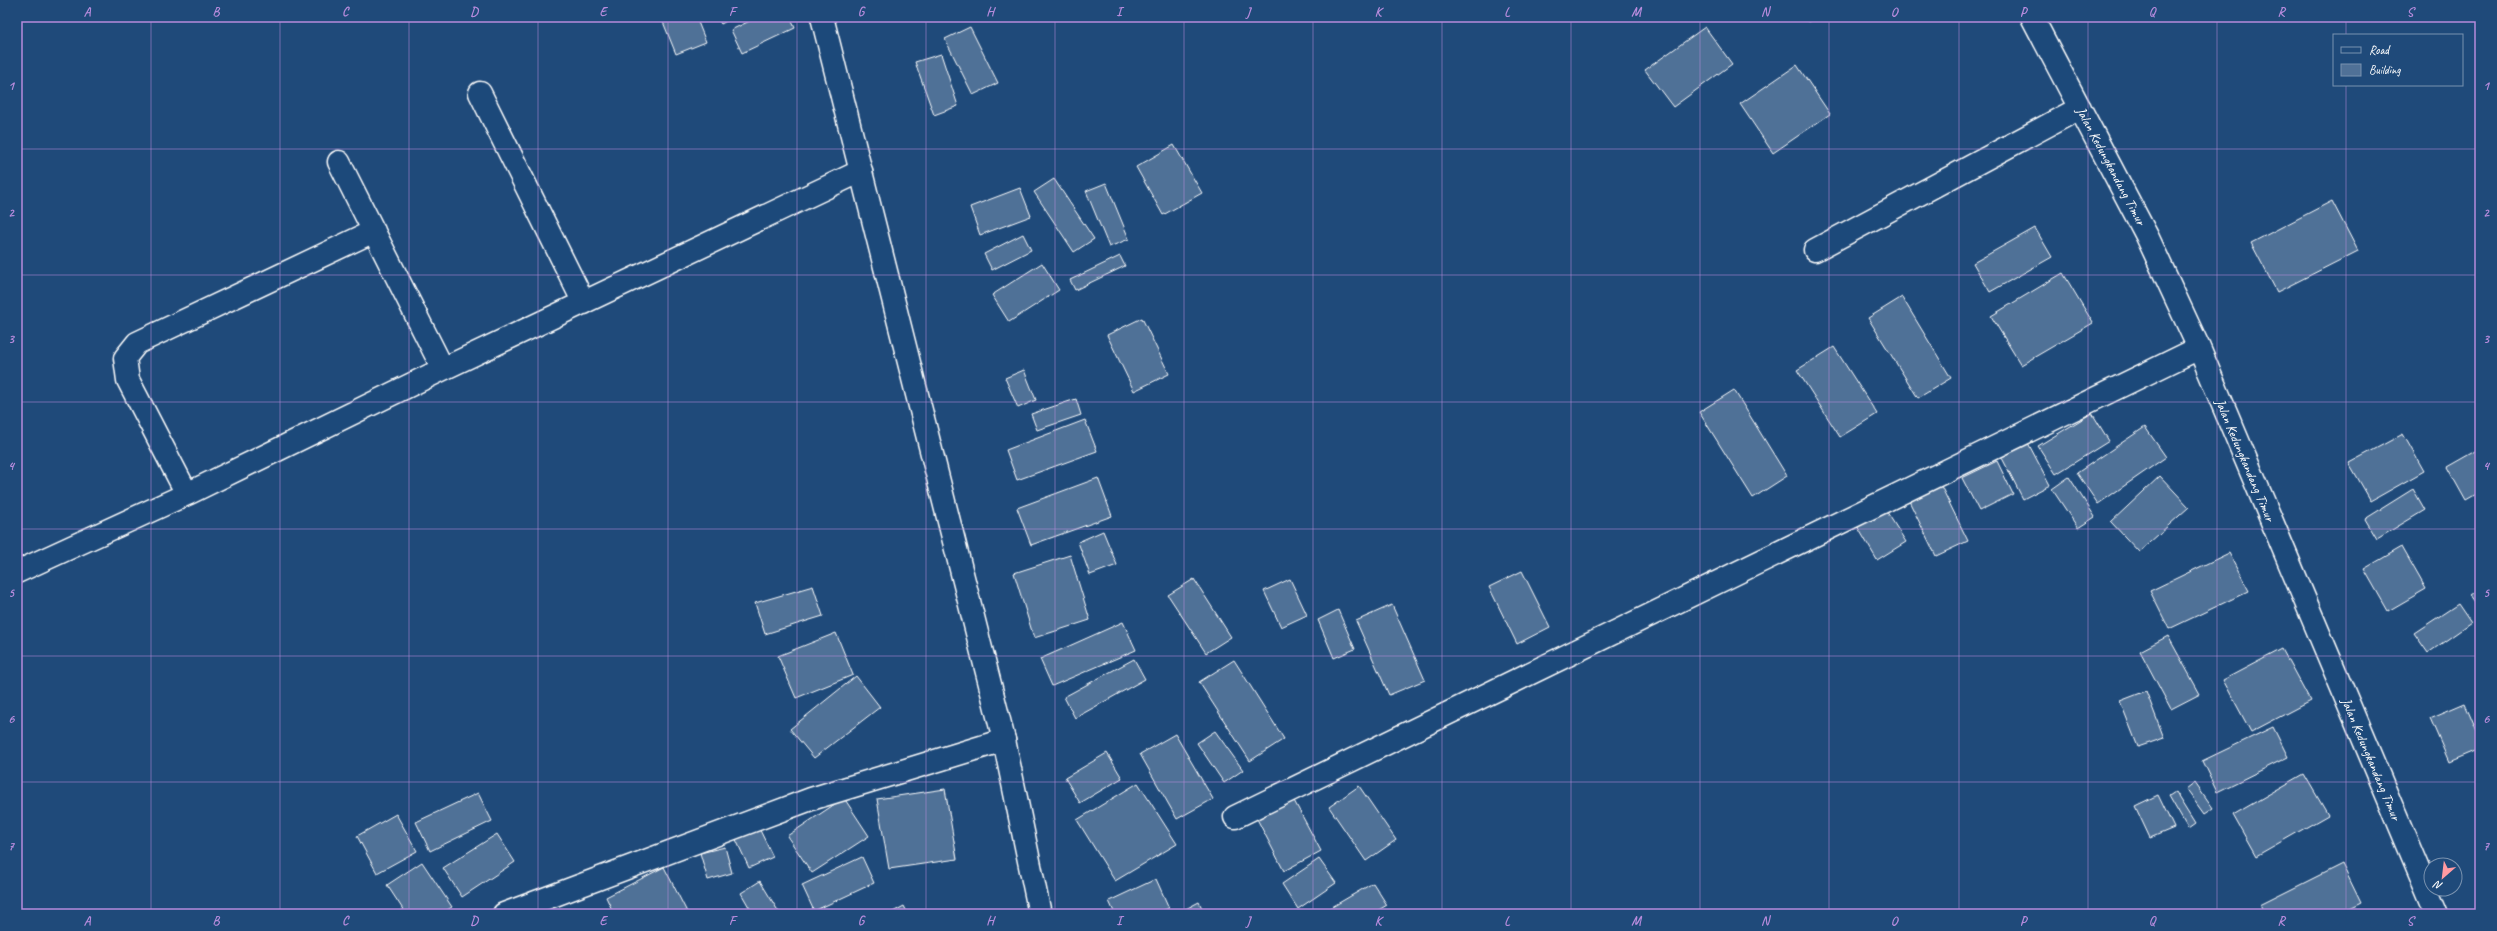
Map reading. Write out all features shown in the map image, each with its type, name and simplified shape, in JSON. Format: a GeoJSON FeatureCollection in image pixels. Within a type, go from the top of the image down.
{"type":"FeatureCollection","features":[{"type":"Feature","properties":{"kind":"street"},"geometry":{"type":"LineString","coordinates":[[822,17],[1004,740],[1040,914]]}},
{"type":"Feature","properties":{"kind":"street","name":"Jalan Kedungkandang Timur"},"geometry":{"type":"LineString","coordinates":[[2032,17],[2147,236],[2199,348],[2436,914]]}},
{"type":"Feature","properties":{"kind":"street"},"geometry":{"type":"LineString","coordinates":[[480,93],[584,302]]}},
{"type":"Feature","properties":{"kind":"street"},"geometry":{"type":"LineString","coordinates":[[1815,250],[2080,108]]}},
{"type":"Feature","properties":{"kind":"street"},"geometry":{"type":"LineString","coordinates":[[339,162],[443,369]]}},
{"type":"Feature","properties":{"kind":"street"},"geometry":{"type":"LineString","coordinates":[[17,572],[187,494],[443,369],[861,171]]}},
{"type":"Feature","properties":{"kind":"street"},"geometry":{"type":"LineString","coordinates":[[187,494],[128,380],[125,358],[137,343],[374,231]]}},
{"type":"Feature","properties":{"kind":"street"},"geometry":{"type":"LineString","coordinates":[[1235,817],[2199,348]]}},
{"type":"Feature","properties":{"kind":"street"},"geometry":{"type":"LineString","coordinates":[[504,914],[811,799],[1004,740]]}},
{"type":"Feature","properties":{"kind":"building"},"geometry":{"type":"Polygon","coordinates":[[[661,17],[696,17],[706,42],[676,54],[661,17]]]}},
{"type":"Feature","properties":{"kind":"building"},"geometry":{"type":"Polygon","coordinates":[[[717,17],[734,17],[721,24],[717,17]]]}},
{"type":"Feature","properties":{"kind":"building"},"geometry":{"type":"Polygon","coordinates":[[[758,17],[790,17],[795,28],[742,53],[731,30],[758,17]]]}},
{"type":"Feature","properties":{"kind":"building"},"geometry":{"type":"Polygon","coordinates":[[[1805,17],[1815,17],[1808,22],[1805,17]]]}},
{"type":"Feature","properties":{"kind":"building"},"geometry":{"type":"Polygon","coordinates":[[[970,27],[998,83],[973,95],[945,39],[970,27]]]}},
{"type":"Feature","properties":{"kind":"building"},"geometry":{"type":"Polygon","coordinates":[[[1705,27],[1732,64],[1673,107],[1645,70],[1705,27]]]}},
{"type":"Feature","properties":{"kind":"building"},"geometry":{"type":"Polygon","coordinates":[[[941,54],[958,106],[934,115],[915,62],[941,54]]]}},
{"type":"Feature","properties":{"kind":"building"},"geometry":{"type":"Polygon","coordinates":[[[1797,65],[1830,114],[1773,153],[1740,104],[1797,65]]]}},
{"type":"Feature","properties":{"kind":"building"},"geometry":{"type":"Polygon","coordinates":[[[1174,145],[1202,193],[1163,215],[1136,167],[1174,145]]]}},
{"type":"Feature","properties":{"kind":"building"},"geometry":{"type":"Polygon","coordinates":[[[1054,179],[1094,239],[1074,252],[1034,192],[1054,179]]]}},
{"type":"Feature","properties":{"kind":"building"},"geometry":{"type":"Polygon","coordinates":[[[1106,183],[1129,239],[1109,247],[1086,191],[1106,183]]]}},
{"type":"Feature","properties":{"kind":"building"},"geometry":{"type":"Polygon","coordinates":[[[1020,188],[1031,216],[980,235],[970,207],[1020,188]]]}},
{"type":"Feature","properties":{"kind":"building"},"geometry":{"type":"Polygon","coordinates":[[[2332,201],[2358,251],[2277,292],[2251,243],[2332,201]]]}},
{"type":"Feature","properties":{"kind":"building"},"geometry":{"type":"Polygon","coordinates":[[[2035,228],[2052,257],[1990,292],[1973,263],[2035,228]]]}},
{"type":"Feature","properties":{"kind":"building"},"geometry":{"type":"Polygon","coordinates":[[[1023,234],[1031,250],[992,270],[984,254],[1023,234]]]}},
{"type":"Feature","properties":{"kind":"building"},"geometry":{"type":"Polygon","coordinates":[[[1120,256],[1125,266],[1075,290],[1070,280],[1120,256]]]}},
{"type":"Feature","properties":{"kind":"building"},"geometry":{"type":"Polygon","coordinates":[[[1042,263],[1059,290],[1009,322],[992,295],[1042,263]]]}},
{"type":"Feature","properties":{"kind":"building"},"geometry":{"type":"Polygon","coordinates":[[[2063,273],[2093,323],[2021,365],[1991,316],[2063,273]]]}},
{"type":"Feature","properties":{"kind":"building"},"geometry":{"type":"Polygon","coordinates":[[[1902,297],[1951,378],[1918,398],[1868,318],[1902,297]]]}},
{"type":"Feature","properties":{"kind":"building"},"geometry":{"type":"Polygon","coordinates":[[[1142,318],[1169,374],[1134,391],[1107,335],[1142,318]]]}},
{"type":"Feature","properties":{"kind":"building"},"geometry":{"type":"Polygon","coordinates":[[[1834,347],[1877,414],[1840,437],[1797,370],[1834,347]]]}},
{"type":"Feature","properties":{"kind":"building"},"geometry":{"type":"Polygon","coordinates":[[[1024,370],[1036,400],[1018,408],[1005,378],[1024,370]]]}},
{"type":"Feature","properties":{"kind":"building"},"geometry":{"type":"Polygon","coordinates":[[[1734,390],[1787,476],[1753,498],[1699,412],[1734,390]]]}},
{"type":"Feature","properties":{"kind":"building"},"geometry":{"type":"Polygon","coordinates":[[[1076,399],[1081,415],[1037,430],[1031,414],[1076,399]]]}},
{"type":"Feature","properties":{"kind":"building"},"geometry":{"type":"Polygon","coordinates":[[[2092,413],[2109,441],[2056,474],[2038,446],[2092,413]]]}},
{"type":"Feature","properties":{"kind":"building"},"geometry":{"type":"Polygon","coordinates":[[[1085,420],[1097,451],[1017,480],[1006,450],[1085,420]]]}},
{"type":"Feature","properties":{"kind":"building"},"geometry":{"type":"Polygon","coordinates":[[[2145,427],[2166,457],[2098,504],[2077,473],[2145,427]]]}},
{"type":"Feature","properties":{"kind":"building"},"geometry":{"type":"Polygon","coordinates":[[[2403,434],[2424,471],[2371,501],[2349,463],[2403,434]]]}},
{"type":"Feature","properties":{"kind":"building"},"geometry":{"type":"Polygon","coordinates":[[[2027,441],[2050,485],[2023,499],[2000,454],[2027,441]]]}},
{"type":"Feature","properties":{"kind":"building"},"geometry":{"type":"Polygon","coordinates":[[[2477,450],[2480,456],[2480,493],[2466,501],[2447,467],[2477,450]]]}},
{"type":"Feature","properties":{"kind":"building"},"geometry":{"type":"Polygon","coordinates":[[[1997,461],[2013,494],[1979,511],[1962,478],[1997,461]]]}},
{"type":"Feature","properties":{"kind":"building"},"geometry":{"type":"Polygon","coordinates":[[[2160,476],[2189,507],[2139,552],[2111,522],[2160,476]]]}},
{"type":"Feature","properties":{"kind":"building"},"geometry":{"type":"Polygon","coordinates":[[[2069,477],[2095,517],[2078,528],[2052,489],[2069,477]]]}},
{"type":"Feature","properties":{"kind":"building"},"geometry":{"type":"Polygon","coordinates":[[[1098,478],[1112,516],[1031,545],[1017,508],[1098,478]]]}},
{"type":"Feature","properties":{"kind":"building"},"geometry":{"type":"Polygon","coordinates":[[[1941,486],[1968,541],[1936,556],[1909,501],[1941,486]]]}},
{"type":"Feature","properties":{"kind":"building"},"geometry":{"type":"Polygon","coordinates":[[[2413,489],[2425,510],[2377,539],[2365,519],[2413,489]]]}},
{"type":"Feature","properties":{"kind":"building"},"geometry":{"type":"Polygon","coordinates":[[[1885,509],[1906,542],[1877,560],[1857,526],[1885,509]]]}},
{"type":"Feature","properties":{"kind":"building"},"geometry":{"type":"Polygon","coordinates":[[[1103,531],[1117,565],[1090,575],[1078,542],[1103,531]]]}},
{"type":"Feature","properties":{"kind":"building"},"geometry":{"type":"Polygon","coordinates":[[[2402,547],[2426,589],[2388,611],[2364,569],[2402,547]]]}},
{"type":"Feature","properties":{"kind":"building"},"geometry":{"type":"Polygon","coordinates":[[[2229,553],[2249,591],[2169,629],[2150,591],[2229,553]]]}},
{"type":"Feature","properties":{"kind":"building"},"geometry":{"type":"Polygon","coordinates":[[[1070,555],[1090,620],[1034,638],[1014,573],[1070,555]]]}},
{"type":"Feature","properties":{"kind":"building"},"geometry":{"type":"Polygon","coordinates":[[[1522,571],[1550,627],[1517,644],[1489,587],[1522,571]]]}},
{"type":"Feature","properties":{"kind":"building"},"geometry":{"type":"Polygon","coordinates":[[[1194,579],[1231,637],[1206,653],[1168,595],[1194,579]]]}},
{"type":"Feature","properties":{"kind":"building"},"geometry":{"type":"Polygon","coordinates":[[[1290,579],[1307,615],[1281,627],[1264,591],[1290,579]]]}},
{"type":"Feature","properties":{"kind":"building"},"geometry":{"type":"Polygon","coordinates":[[[813,586],[823,616],[765,634],[755,603],[813,586]]]}},
{"type":"Feature","properties":{"kind":"building"},"geometry":{"type":"Polygon","coordinates":[[[2480,588],[2480,609],[2470,595],[2480,588]]]}},
{"type":"Feature","properties":{"kind":"building"},"geometry":{"type":"Polygon","coordinates":[[[2458,604],[2471,623],[2428,653],[2414,633],[2458,604]]]}},
{"type":"Feature","properties":{"kind":"building"},"geometry":{"type":"Polygon","coordinates":[[[1392,605],[1425,680],[1389,695],[1356,621],[1392,605]]]}},
{"type":"Feature","properties":{"kind":"building"},"geometry":{"type":"Polygon","coordinates":[[[1338,610],[1355,649],[1334,658],[1318,620],[1338,610]]]}},
{"type":"Feature","properties":{"kind":"building"},"geometry":{"type":"Polygon","coordinates":[[[1123,622],[1136,650],[1052,686],[1040,659],[1123,622]]]}},
{"type":"Feature","properties":{"kind":"building"},"geometry":{"type":"Polygon","coordinates":[[[836,633],[853,675],[796,698],[778,656],[836,633]]]}},
{"type":"Feature","properties":{"kind":"building"},"geometry":{"type":"Polygon","coordinates":[[[2168,636],[2200,694],[2171,709],[2140,651],[2168,636]]]}},
{"type":"Feature","properties":{"kind":"building"},"geometry":{"type":"Polygon","coordinates":[[[2282,649],[2310,701],[2251,732],[2223,680],[2282,649]]]}},
{"type":"Feature","properties":{"kind":"building"},"geometry":{"type":"Polygon","coordinates":[[[1134,659],[1145,679],[1075,718],[1064,697],[1134,659]]]}},
{"type":"Feature","properties":{"kind":"building"},"geometry":{"type":"Polygon","coordinates":[[[1234,660],[1284,739],[1250,761],[1199,682],[1234,660]]]}},
{"type":"Feature","properties":{"kind":"building"},"geometry":{"type":"Polygon","coordinates":[[[856,676],[880,707],[814,758],[790,729],[856,676]]]}},
{"type":"Feature","properties":{"kind":"building"},"geometry":{"type":"Polygon","coordinates":[[[2146,691],[2164,738],[2138,747],[2120,701],[2146,691]]]}},
{"type":"Feature","properties":{"kind":"building"},"geometry":{"type":"Polygon","coordinates":[[[2465,703],[2480,738],[2480,749],[2449,762],[2430,718],[2465,703]]]}},
{"type":"Feature","properties":{"kind":"building"},"geometry":{"type":"Polygon","coordinates":[[[2273,727],[2288,757],[2217,792],[2202,761],[2273,727]]]}},
{"type":"Feature","properties":{"kind":"building"},"geometry":{"type":"Polygon","coordinates":[[[1215,731],[1243,770],[1224,783],[1197,743],[1215,731]]]}},
{"type":"Feature","properties":{"kind":"building"},"geometry":{"type":"Polygon","coordinates":[[[1175,734],[1213,799],[1177,819],[1140,754],[1175,734]]]}},
{"type":"Feature","properties":{"kind":"building"},"geometry":{"type":"Polygon","coordinates":[[[1107,753],[1122,778],[1080,803],[1065,778],[1107,753]]]}},
{"type":"Feature","properties":{"kind":"building"},"geometry":{"type":"Polygon","coordinates":[[[2304,774],[2328,815],[2256,856],[2233,815],[2304,774]]]}},
{"type":"Feature","properties":{"kind":"building"},"geometry":{"type":"Polygon","coordinates":[[[2195,782],[2213,808],[2204,814],[2186,789],[2195,782]]]}},
{"type":"Feature","properties":{"kind":"building"},"geometry":{"type":"Polygon","coordinates":[[[1138,783],[1177,844],[1115,881],[1077,820],[1138,783]]]}},
{"type":"Feature","properties":{"kind":"building"},"geometry":{"type":"Polygon","coordinates":[[[1359,786],[1396,840],[1366,861],[1329,807],[1359,786]]]}},
{"type":"Feature","properties":{"kind":"building"},"geometry":{"type":"Polygon","coordinates":[[[945,789],[957,859],[889,869],[877,799],[945,789]]]}},
{"type":"Feature","properties":{"kind":"building"},"geometry":{"type":"Polygon","coordinates":[[[2175,792],[2195,824],[2188,829],[2169,796],[2175,792]]]}},
{"type":"Feature","properties":{"kind":"building"},"geometry":{"type":"Polygon","coordinates":[[[478,793],[492,821],[430,851],[416,822],[478,793]]]}},
{"type":"Feature","properties":{"kind":"building"},"geometry":{"type":"Polygon","coordinates":[[[1291,795],[1321,851],[1284,871],[1255,815],[1291,795]]]}},
{"type":"Feature","properties":{"kind":"building"},"geometry":{"type":"Polygon","coordinates":[[[2158,795],[2174,828],[2150,838],[2135,806],[2158,795]]]}},
{"type":"Feature","properties":{"kind":"building"},"geometry":{"type":"Polygon","coordinates":[[[844,798],[869,836],[812,873],[787,836],[844,798]]]}},
{"type":"Feature","properties":{"kind":"building"},"geometry":{"type":"Polygon","coordinates":[[[396,814],[417,851],[377,873],[357,836],[396,814]]]}},
{"type":"Feature","properties":{"kind":"building"},"geometry":{"type":"Polygon","coordinates":[[[756,822],[773,857],[749,868],[733,833],[756,822]]]}},
{"type":"Feature","properties":{"kind":"building"},"geometry":{"type":"Polygon","coordinates":[[[497,834],[515,862],[462,897],[443,868],[497,834]]]}},
{"type":"Feature","properties":{"kind":"building"},"geometry":{"type":"Polygon","coordinates":[[[725,847],[732,873],[708,880],[700,853],[725,847]]]}},
{"type":"Feature","properties":{"kind":"building"},"geometry":{"type":"Polygon","coordinates":[[[862,857],[874,883],[814,911],[802,885],[862,857]]]}},
{"type":"Feature","properties":{"kind":"building"},"geometry":{"type":"Polygon","coordinates":[[[1319,859],[1336,883],[1298,909],[1282,884],[1319,859]]]}},
{"type":"Feature","properties":{"kind":"building"},"geometry":{"type":"Polygon","coordinates":[[[422,862],[452,907],[441,914],[406,914],[387,885],[422,862]]]}},
{"type":"Feature","properties":{"kind":"building"},"geometry":{"type":"Polygon","coordinates":[[[2342,864],[2361,903],[2339,914],[2264,914],[2260,905],[2342,864]]]}},
{"type":"Feature","properties":{"kind":"building"},"geometry":{"type":"Polygon","coordinates":[[[664,867],[687,912],[683,914],[614,914],[606,897],[664,867]]]}},
{"type":"Feature","properties":{"kind":"building"},"geometry":{"type":"Polygon","coordinates":[[[1156,879],[1169,908],[1155,914],[1115,914],[1109,901],[1156,879]]]}},
{"type":"Feature","properties":{"kind":"building"},"geometry":{"type":"Polygon","coordinates":[[[760,881],[780,914],[753,914],[741,893],[760,881]]]}},
{"type":"Feature","properties":{"kind":"building"},"geometry":{"type":"Polygon","coordinates":[[[1373,883],[1387,905],[1372,914],[1320,914],[1373,883]]]}},
{"type":"Feature","properties":{"kind":"building"},"geometry":{"type":"Polygon","coordinates":[[[1199,902],[1205,914],[1176,914],[1199,902]]]}},
{"type":"Feature","properties":{"kind":"building"},"geometry":{"type":"Polygon","coordinates":[[[904,906],[908,914],[889,914],[904,906]]]}}]}
